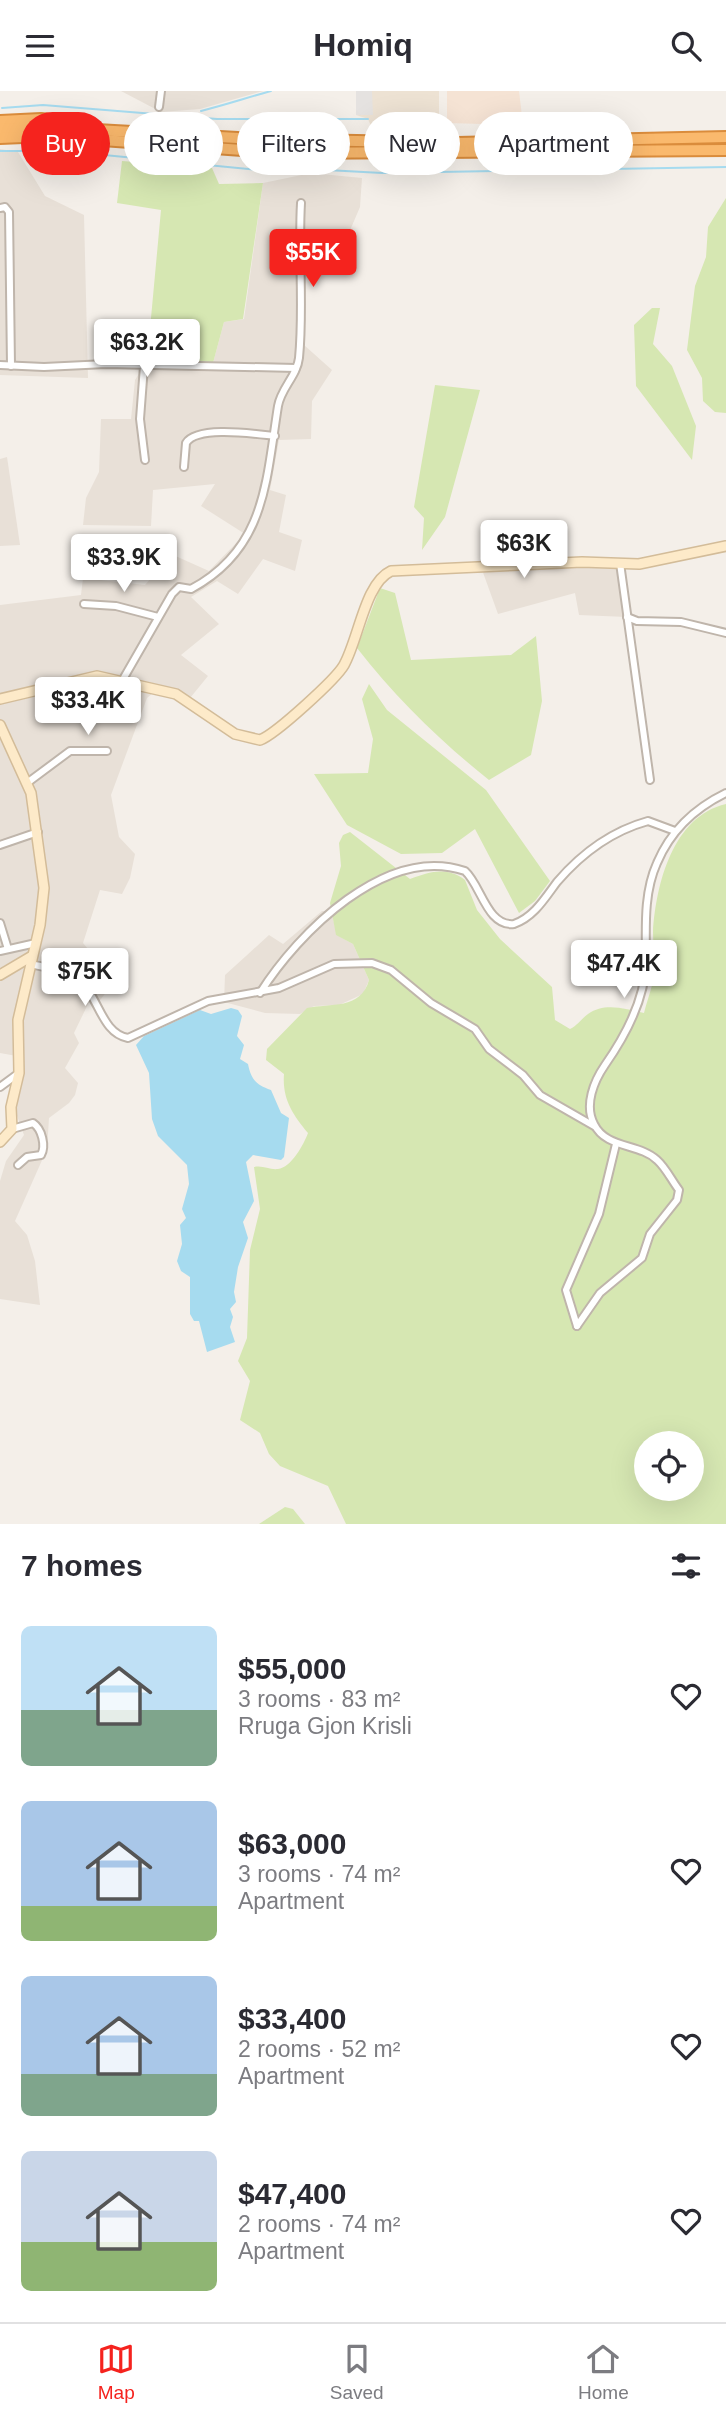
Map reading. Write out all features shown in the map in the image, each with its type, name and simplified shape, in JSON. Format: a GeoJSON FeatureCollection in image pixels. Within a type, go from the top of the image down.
{"type":"FeatureCollection","features":[{"type":"Feature","properties":{"kind":"highway"},"geometry":{"type":"LineString","coordinates":[[0,121],[21,121]]}},
{"type":"Feature","properties":{"kind":"highway"},"geometry":{"type":"LineString","coordinates":[[0,129],[21,128]]}},
{"type":"Feature","properties":{"kind":"highway"},"geometry":{"type":"LineString","coordinates":[[110,131],[255,139],[458,143],[726,137]]}},
{"type":"Feature","properties":{"kind":"highway"},"geometry":{"type":"LineString","coordinates":[[0,138],[21,138]]}},
{"type":"Feature","properties":{"kind":"highway"},"geometry":{"type":"LineString","coordinates":[[110,141],[284,153],[726,150]]}},
{"type":"Feature","properties":{"kind":"highway"},"geometry":{"type":"LineString","coordinates":[[0,144],[21,142]]}},
{"type":"Feature","properties":{"kind":"street"},"geometry":{"type":"LineString","coordinates":[[159,107],[161,91]]}},
{"type":"Feature","properties":{"kind":"street"},"geometry":{"type":"LineString","coordinates":[[122,681],[158,617],[180,587],[191,589],[224,568],[252,531],[268,479],[282,394],[299,357],[301,203]]}},
{"type":"Feature","properties":{"kind":"street"},"geometry":{"type":"LineString","coordinates":[[0,208],[9,212],[11,366]]}},
{"type":"Feature","properties":{"kind":"street"},"geometry":{"type":"LineString","coordinates":[[0,365],[296,368]]}},
{"type":"Feature","properties":{"kind":"street"},"geometry":{"type":"LineString","coordinates":[[144,366],[140,419],[145,460]]}},
{"type":"Feature","properties":{"kind":"street"},"geometry":{"type":"LineString","coordinates":[[184,467],[186,443],[195,435],[212,432],[275,436]]}},
{"type":"Feature","properties":{"kind":"street"},"geometry":{"type":"LineString","coordinates":[[0,699],[86,676],[122,681],[176,694],[235,734],[260,740],[278,730],[333,678],[351,651],[372,587],[391,571],[646,564],[726,546]]}},
{"type":"Feature","properties":{"kind":"street"},"geometry":{"type":"LineString","coordinates":[[620,563],[650,780]]}},
{"type":"Feature","properties":{"kind":"street"},"geometry":{"type":"LineString","coordinates":[[84,604],[116,606],[158,617]]}},
{"type":"Feature","properties":{"kind":"street"},"geometry":{"type":"LineString","coordinates":[[627,617],[638,621],[681,622],[726,633]]}},
{"type":"Feature","properties":{"kind":"street"},"geometry":{"type":"LineString","coordinates":[[0,725],[27,783],[38,832],[44,888],[36,943],[18,1020],[19,1073],[11,1107],[12,1129]]}},
{"type":"Feature","properties":{"kind":"street"},"geometry":{"type":"LineString","coordinates":[[27,783],[70,751],[107,751]]}},
{"type":"Feature","properties":{"kind":"street"},"geometry":{"type":"LineString","coordinates":[[594,1126],[590,1102],[594,1086],[633,1020],[646,965],[644,927],[654,871],[675,831],[688,817],[726,793]]}},
{"type":"Feature","properties":{"kind":"street"},"geometry":{"type":"LineString","coordinates":[[260,993],[279,963],[302,940],[352,895],[391,875],[429,864],[465,871],[485,905],[502,922],[514,924],[534,911],[572,866],[612,835],[648,821],[675,831]]}},
{"type":"Feature","properties":{"kind":"street"},"geometry":{"type":"LineString","coordinates":[[0,845],[38,832]]}},
{"type":"Feature","properties":{"kind":"street"},"geometry":{"type":"LineString","coordinates":[[0,923],[4,950],[36,943]]}},
{"type":"Feature","properties":{"kind":"street"},"geometry":{"type":"LineString","coordinates":[[0,975],[32,960],[78,979],[95,999],[111,1030],[128,1038],[208,1001],[228,995],[260,993],[292,984],[334,964],[372,963],[391,970],[431,1003],[475,1029],[489,1049],[523,1075],[540,1095],[594,1126],[616,1144],[631,1147],[657,1160],[679,1192],[670,1210],[650,1234],[642,1258],[600,1293],[577,1326],[566,1290],[599,1214],[616,1144]]}},
{"type":"Feature","properties":{"kind":"street"},"geometry":{"type":"LineString","coordinates":[[0,1087],[19,1073]]}},
{"type":"Feature","properties":{"kind":"street"},"geometry":{"type":"LineString","coordinates":[[0,1142],[12,1129],[33,1123],[38,1126],[44,1144],[41,1155],[27,1157],[18,1165]]}},
{"type":"Feature","properties":{"kind":"shaded area"},"geometry":{"type":"Polygon","coordinates":[[[121,91],[263,91],[200,109],[161,112],[121,91]]]}},
{"type":"Feature","properties":{"kind":"shaded area"},"geometry":{"type":"Polygon","coordinates":[[[356,91],[439,91],[439,112],[364,112],[364,118],[356,115],[356,91]]]}},
{"type":"Feature","properties":{"kind":"shaded area"},"geometry":{"type":"Polygon","coordinates":[[[356,91],[372,91],[373,112],[356,115],[356,91]]]}},
{"type":"Feature","properties":{"kind":"shaded area"},"geometry":{"type":"Polygon","coordinates":[[[447,91],[519,91],[522,112],[474,112],[474,124],[460,123],[460,112],[447,112],[447,91]]]}},
{"type":"Feature","properties":{"kind":"shaded area"},"geometry":{"type":"Polygon","coordinates":[[[0,149],[18,152],[21,157],[21,175],[32,175],[45,196],[84,215],[88,378],[0,375],[0,149]]]}},
{"type":"Feature","properties":{"kind":"shaded area"},"geometry":{"type":"Polygon","coordinates":[[[301,175],[362,178],[360,207],[351,228],[350,253],[305,258],[304,345],[332,370],[312,401],[311,439],[279,440],[270,490],[286,495],[279,532],[302,540],[295,571],[263,559],[238,594],[217,581],[191,597],[219,624],[181,655],[208,676],[186,703],[153,693],[147,698],[111,795],[119,837],[135,854],[130,878],[122,894],[100,890],[83,943],[115,981],[97,1004],[89,1002],[74,1033],[79,1043],[65,1068],[78,1083],[75,1095],[49,1118],[47,1149],[15,1221],[27,1235],[35,1261],[40,1305],[0,1299],[0,1181],[6,1161],[24,1135],[16,1113],[22,1057],[0,1053],[0,605],[81,595],[83,578],[145,585],[171,554],[209,571],[245,534],[201,506],[215,484],[153,490],[151,526],[83,525],[86,498],[99,472],[101,419],[131,419],[135,380],[147,361],[213,363],[224,322],[244,319],[263,183],[301,175]]]}},
{"type":"Feature","properties":{"kind":"shaded area"},"geometry":{"type":"Polygon","coordinates":[[[7,457],[20,545],[0,546],[0,459],[7,457]]]}},
{"type":"Feature","properties":{"kind":"shaded area"},"geometry":{"type":"Polygon","coordinates":[[[620,563],[627,617],[579,615],[575,593],[498,614],[481,567],[620,563]]]}},
{"type":"Feature","properties":{"kind":"shaded area"},"geometry":{"type":"Polygon","coordinates":[[[322,911],[331,911],[337,935],[353,944],[369,980],[363,994],[339,1005],[314,1006],[300,1014],[265,1013],[224,1002],[225,975],[269,935],[283,944],[322,911]]]}},
{"type":"Feature","properties":{"kind":"green space"},"geometry":{"type":"Polygon","coordinates":[[[122,161],[124,175],[215,175],[219,184],[263,183],[243,319],[224,322],[213,363],[147,361],[161,210],[117,203],[122,161]]]}},
{"type":"Feature","properties":{"kind":"green space"},"geometry":{"type":"Polygon","coordinates":[[[726,198],[726,413],[715,412],[703,401],[702,378],[687,350],[695,286],[706,257],[708,227],[726,198]]]}},
{"type":"Feature","properties":{"kind":"green space"},"geometry":{"type":"Polygon","coordinates":[[[652,308],[660,308],[653,344],[672,366],[696,426],[692,460],[636,386],[634,325],[652,308]]]}},
{"type":"Feature","properties":{"kind":"green space"},"geometry":{"type":"Polygon","coordinates":[[[435,385],[480,390],[445,517],[422,550],[424,518],[414,507],[435,385]]]}},
{"type":"Feature","properties":{"kind":"green space"},"geometry":{"type":"Polygon","coordinates":[[[380,588],[395,593],[411,660],[511,655],[536,636],[542,701],[531,755],[489,780],[436,734],[387,684],[357,648],[380,588]]]}},
{"type":"Feature","properties":{"kind":"green space"},"geometry":{"type":"Polygon","coordinates":[[[369,684],[387,710],[486,790],[550,881],[535,901],[519,913],[475,829],[442,853],[401,854],[347,825],[314,774],[368,773],[373,739],[362,699],[369,684]]]}},
{"type":"Feature","properties":{"kind":"green space"},"geometry":{"type":"Polygon","coordinates":[[[726,804],[726,1524],[346,1524],[328,1486],[280,1466],[269,1454],[260,1433],[240,1420],[250,1381],[238,1361],[247,1338],[250,1250],[260,1209],[254,1167],[275,1169],[288,1165],[308,1133],[290,1106],[285,1091],[284,1074],[266,1060],[267,1049],[307,1008],[352,1001],[365,990],[369,980],[353,944],[336,935],[330,903],[341,866],[339,843],[343,835],[350,832],[410,879],[445,872],[465,880],[477,910],[500,939],[552,987],[555,1020],[570,1029],[588,1014],[601,1008],[644,1013],[654,976],[653,932],[658,893],[671,855],[680,837],[693,822],[708,811],[726,804]]]}},
{"type":"Feature","properties":{"kind":"green space"},"geometry":{"type":"Polygon","coordinates":[[[285,1507],[293,1509],[305,1524],[259,1524],[285,1507]]]}},
{"type":"Feature","properties":{"kind":"water"},"geometry":{"type":"Polygon","coordinates":[[[231,1008],[238,1010],[242,1016],[237,1036],[244,1045],[240,1059],[248,1064],[255,1081],[271,1090],[281,1113],[289,1118],[284,1157],[281,1160],[253,1155],[246,1162],[254,1201],[243,1222],[248,1238],[238,1267],[234,1292],[236,1302],[230,1309],[233,1317],[230,1327],[235,1342],[207,1352],[199,1321],[194,1321],[190,1314],[190,1277],[181,1271],[177,1261],[182,1244],[180,1225],[186,1218],[182,1209],[189,1184],[187,1165],[158,1136],[152,1119],[149,1073],[136,1045],[144,1036],[200,1010],[211,1014],[231,1008]]]}},
{"type":"Feature","properties":{"kind":"waterway"},"geometry":{"type":"LineString","coordinates":[[201,111],[271,91]]}},
{"type":"Feature","properties":{"kind":"waterway"},"geometry":{"type":"LineString","coordinates":[[2,108],[43,105],[217,119],[364,119]]}},
{"type":"Feature","properties":{"kind":"waterway"},"geometry":{"type":"LineString","coordinates":[[0,151],[63,151],[268,171],[308,169],[382,173],[726,167]]}}]}
